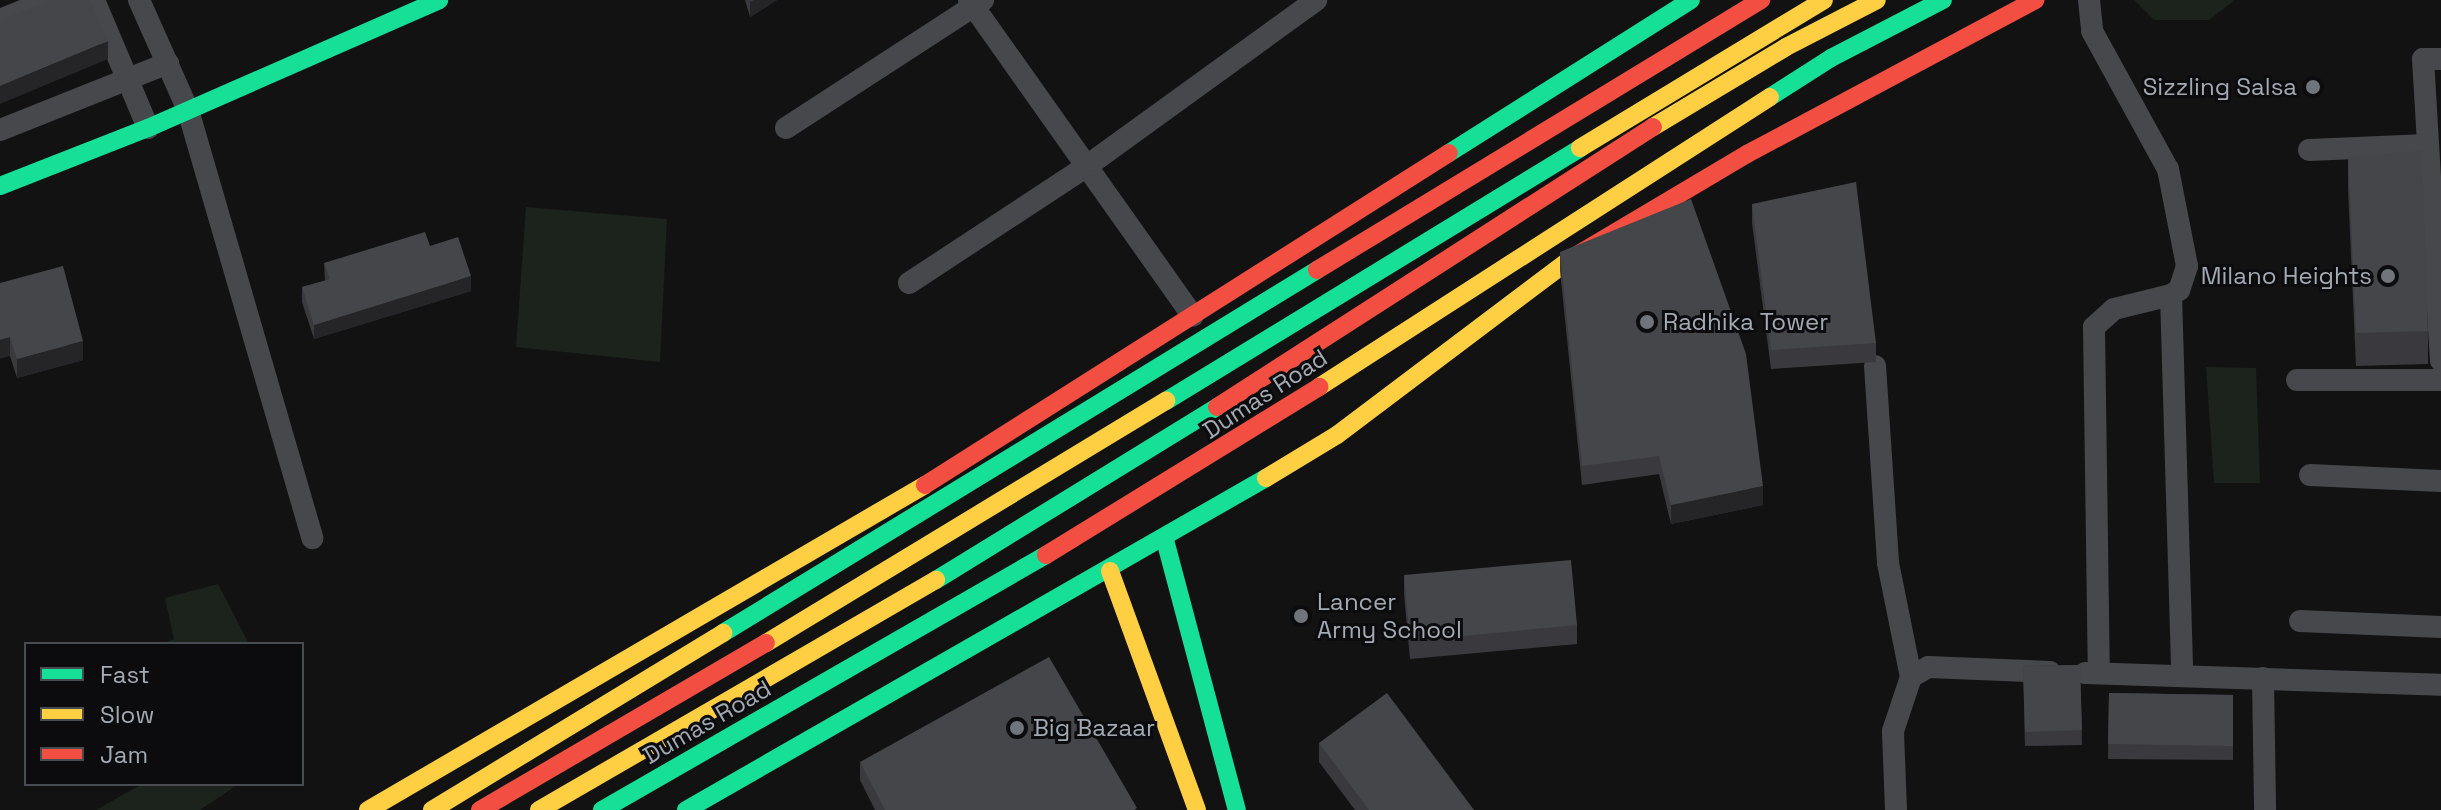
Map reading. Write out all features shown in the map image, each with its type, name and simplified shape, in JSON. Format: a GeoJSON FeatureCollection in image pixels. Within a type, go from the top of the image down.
{"type":"FeatureCollection","features":[{"type":"Feature","properties":{"kind":"main road"},"geometry":{"type":"LineString","coordinates":[[0,186],[142,130],[439,0]]}},
{"type":"Feature","properties":{"kind":"main road"},"geometry":{"type":"LineString","coordinates":[[368,810],[924,486],[1691,0]]}},
{"type":"Feature","properties":{"kind":"main road"},"geometry":{"type":"LineString","coordinates":[[432,810],[1761,0]]}},
{"type":"Feature","properties":{"kind":"main road"},"geometry":{"type":"LineString","coordinates":[[480,810],[801,623],[1824,0]]}},
{"type":"Feature","properties":{"kind":"main road"},"geometry":{"type":"LineString","coordinates":[[539,810],[900,603],[1277,370],[1591,165],[1786,47],[1877,0]]}},
{"type":"Feature","properties":{"kind":"main road","name":"Dumas Road"},"geometry":{"type":"LineString","coordinates":[[602,810],[1156,492],[1831,58],[1943,0]]}},
{"type":"Feature","properties":{"kind":"main road"},"geometry":{"type":"LineString","coordinates":[[686,810],[1165,540],[1337,435],[1585,249],[1747,154],[2035,0]]}},
{"type":"Feature","properties":{"kind":"main road"},"geometry":{"type":"LineString","coordinates":[[1165,540],[1237,810]]}},
{"type":"Feature","properties":{"kind":"main road"},"geometry":{"type":"LineString","coordinates":[[1110,571],[1197,810]]}},
{"type":"Feature","properties":{"kind":"street"},"geometry":{"type":"LineString","coordinates":[[0,20],[49,0]]}},
{"type":"Feature","properties":{"kind":"street"},"geometry":{"type":"LineString","coordinates":[[94,0],[121,82],[142,130]]}},
{"type":"Feature","properties":{"kind":"street"},"geometry":{"type":"LineString","coordinates":[[139,0],[188,110],[312,538]]}},
{"type":"Feature","properties":{"kind":"street"},"geometry":{"type":"LineString","coordinates":[[909,283],[1087,166],[1316,0]]}},
{"type":"Feature","properties":{"kind":"street"},"geometry":{"type":"LineString","coordinates":[[2089,0],[2092,31],[2168,169],[2179,208],[2187,266],[2179,290],[2171,295],[2114,309],[2094,327],[2099,673]]}},
{"type":"Feature","properties":{"kind":"street"},"geometry":{"type":"LineString","coordinates":[[786,128],[975,2],[1193,316]]}},
{"type":"Feature","properties":{"kind":"street"},"geometry":{"type":"LineString","coordinates":[[2441,59],[2423,59],[2441,360]]}},
{"type":"Feature","properties":{"kind":"street"},"geometry":{"type":"LineString","coordinates":[[0,130],[168,63]]}},
{"type":"Feature","properties":{"kind":"street"},"geometry":{"type":"LineString","coordinates":[[2309,150],[2427,145]]}},
{"type":"Feature","properties":{"kind":"street"},"geometry":{"type":"LineString","coordinates":[[2171,295],[2182,676]]}},
{"type":"Feature","properties":{"kind":"street"},"geometry":{"type":"LineString","coordinates":[[1875,366],[1888,563],[1911,677],[1893,731],[1896,810]]}},
{"type":"Feature","properties":{"kind":"street"},"geometry":{"type":"LineString","coordinates":[[2297,380],[2441,380]]}},
{"type":"Feature","properties":{"kind":"street"},"geometry":{"type":"LineString","coordinates":[[2310,475],[2441,481]]}},
{"type":"Feature","properties":{"kind":"street"},"geometry":{"type":"LineString","coordinates":[[2300,621],[2441,627]]}},
{"type":"Feature","properties":{"kind":"street"},"geometry":{"type":"LineString","coordinates":[[1911,677],[1928,667],[2441,685]]}},
{"type":"Feature","properties":{"kind":"street"},"geometry":{"type":"LineString","coordinates":[[2263,678],[2265,810]]}},
{"type":"Feature","properties":{"kind":"shaded area"},"geometry":{"type":"Polygon","coordinates":[[[2134,0],[2235,0],[2209,20],[2154,20],[2134,0]]]}},
{"type":"Feature","properties":{"kind":"shaded area"},"geometry":{"type":"Polygon","coordinates":[[[526,207],[667,219],[660,362],[516,347],[526,207]]]}},
{"type":"Feature","properties":{"kind":"shaded area"},"geometry":{"type":"Polygon","coordinates":[[[2206,367],[2256,368],[2260,483],[2214,483],[2206,367]]]}},
{"type":"Feature","properties":{"kind":"shaded area"},"geometry":{"type":"Polygon","coordinates":[[[218,584],[248,642],[167,642],[174,639],[165,598],[218,584]]]}},
{"type":"Feature","properties":{"kind":"shaded area"},"geometry":{"type":"Polygon","coordinates":[[[138,786],[236,786],[200,810],[96,810],[138,786]]]}},
{"type":"Feature","properties":{"kind":"building"},"geometry":{"type":"Polygon","coordinates":[[[51,0],[90,0],[108,41],[0,86],[0,21],[51,0]]]}},
{"type":"Feature","properties":{"kind":"building","name":"Milano Heights"},"geometry":{"type":"Polygon","coordinates":[[[2422,151],[2428,331],[2356,333],[2348,156],[2422,151]]]}},
{"type":"Feature","properties":{"kind":"building"},"geometry":{"type":"Polygon","coordinates":[[[1856,182],[1876,343],[1771,350],[1752,204],[1856,182]]]}},
{"type":"Feature","properties":{"kind":"building","name":"Radhika Tower"},"geometry":{"type":"Polygon","coordinates":[[[1691,199],[1746,354],[1763,486],[1671,505],[1659,456],[1582,466],[1560,252],[1691,199]]]}},
{"type":"Feature","properties":{"kind":"building"},"geometry":{"type":"Polygon","coordinates":[[[425,232],[430,246],[458,237],[471,276],[314,325],[302,287],[330,279],[324,263],[425,232]]]}},
{"type":"Feature","properties":{"kind":"building"},"geometry":{"type":"Polygon","coordinates":[[[63,266],[83,341],[17,359],[10,337],[0,340],[0,283],[63,266]]]}},
{"type":"Feature","properties":{"kind":"building"},"geometry":{"type":"Polygon","coordinates":[[[1571,560],[1577,625],[1410,641],[1404,575],[1571,560]]]}},
{"type":"Feature","properties":{"kind":"building","name":"Big Bazaar"},"geometry":{"type":"Polygon","coordinates":[[[1049,657],[1137,808],[885,810],[860,762],[1049,657]]]}},
{"type":"Feature","properties":{"kind":"building"},"geometry":{"type":"Polygon","coordinates":[[[2080,665],[2082,730],[2025,732],[2023,666],[2080,665]]]}},
{"type":"Feature","properties":{"kind":"building"},"geometry":{"type":"Polygon","coordinates":[[[1387,693],[1474,810],[1369,810],[1319,743],[1387,693]]]}},
{"type":"Feature","properties":{"kind":"building"},"geometry":{"type":"Polygon","coordinates":[[[2109,693],[2233,695],[2233,746],[2108,744],[2109,693]]]}},
{"type":"Feature","properties":{"kind":"traffic: fast"},"geometry":{"type":"LineString","coordinates":[[0,186],[148,128],[439,0]]}},
{"type":"Feature","properties":{"kind":"traffic: fast"},"geometry":{"type":"LineString","coordinates":[[1449,153],[1691,0]]}},
{"type":"Feature","properties":{"kind":"traffic: fast"},"geometry":{"type":"LineString","coordinates":[[1770,97],[1831,58],[1943,0]]}},
{"type":"Feature","properties":{"kind":"traffic: fast"},"geometry":{"type":"LineString","coordinates":[[1166,401],[1580,148]]}},
{"type":"Feature","properties":{"kind":"traffic: fast"},"geometry":{"type":"LineString","coordinates":[[723,633],[1317,270]]}},
{"type":"Feature","properties":{"kind":"traffic: fast"},"geometry":{"type":"LineString","coordinates":[[936,580],[1217,407]]}},
{"type":"Feature","properties":{"kind":"traffic: fast"},"geometry":{"type":"LineString","coordinates":[[686,810],[1266,478]]}},
{"type":"Feature","properties":{"kind":"traffic: fast"},"geometry":{"type":"LineString","coordinates":[[1165,540],[1237,810]]}},
{"type":"Feature","properties":{"kind":"traffic: fast"},"geometry":{"type":"LineString","coordinates":[[602,810],[1046,555]]}},
{"type":"Feature","properties":{"kind":"traffic: slow"},"geometry":{"type":"LineString","coordinates":[[1580,148],[1824,0]]}},
{"type":"Feature","properties":{"kind":"traffic: slow"},"geometry":{"type":"LineString","coordinates":[[1653,127],[1786,47],[1877,0]]}},
{"type":"Feature","properties":{"kind":"traffic: slow"},"geometry":{"type":"LineString","coordinates":[[1319,387],[1770,97]]}},
{"type":"Feature","properties":{"kind":"traffic: slow"},"geometry":{"type":"LineString","coordinates":[[1266,478],[1337,435],[1572,258]]}},
{"type":"Feature","properties":{"kind":"traffic: slow"},"geometry":{"type":"LineString","coordinates":[[766,643],[1166,401]]}},
{"type":"Feature","properties":{"kind":"traffic: slow"},"geometry":{"type":"LineString","coordinates":[[368,810],[925,485]]}},
{"type":"Feature","properties":{"kind":"traffic: slow"},"geometry":{"type":"LineString","coordinates":[[1110,571],[1197,810]]}},
{"type":"Feature","properties":{"kind":"traffic: slow"},"geometry":{"type":"LineString","coordinates":[[539,810],[936,580]]}},
{"type":"Feature","properties":{"kind":"traffic: slow"},"geometry":{"type":"LineString","coordinates":[[432,810],[723,633]]}},
{"type":"Feature","properties":{"kind":"traffic: jam"},"geometry":{"type":"LineString","coordinates":[[1317,270],[1761,0]]}},
{"type":"Feature","properties":{"kind":"traffic: jam"},"geometry":{"type":"LineString","coordinates":[[1572,258],[1747,154],[2035,0]]}},
{"type":"Feature","properties":{"kind":"traffic: jam"},"geometry":{"type":"LineString","coordinates":[[1217,407],[1653,127]]}},
{"type":"Feature","properties":{"kind":"traffic: jam"},"geometry":{"type":"LineString","coordinates":[[925,485],[1449,153]]}},
{"type":"Feature","properties":{"kind":"traffic: jam"},"geometry":{"type":"LineString","coordinates":[[1046,555],[1319,387]]}},
{"type":"Feature","properties":{"kind":"traffic: jam"},"geometry":{"type":"LineString","coordinates":[[480,810],[766,643]]}},
{"type":"Feature","properties":{"kind":"place","name":"Sizzling Salsa"},"geometry":{"type":"Point","coordinates":[2313,87]}},
{"type":"Feature","properties":{"kind":"place","name":"Milano Heights"},"geometry":{"type":"Point","coordinates":[2388,276]}},
{"type":"Feature","properties":{"kind":"place","name":"Radhika Tower"},"geometry":{"type":"Point","coordinates":[1647,322]}},
{"type":"Feature","properties":{"kind":"place","name":"Lancer Army School"},"geometry":{"type":"Point","coordinates":[1301,616]}},
{"type":"Feature","properties":{"kind":"place","name":"Big Bazaar"},"geometry":{"type":"Point","coordinates":[1017,728]}}]}
